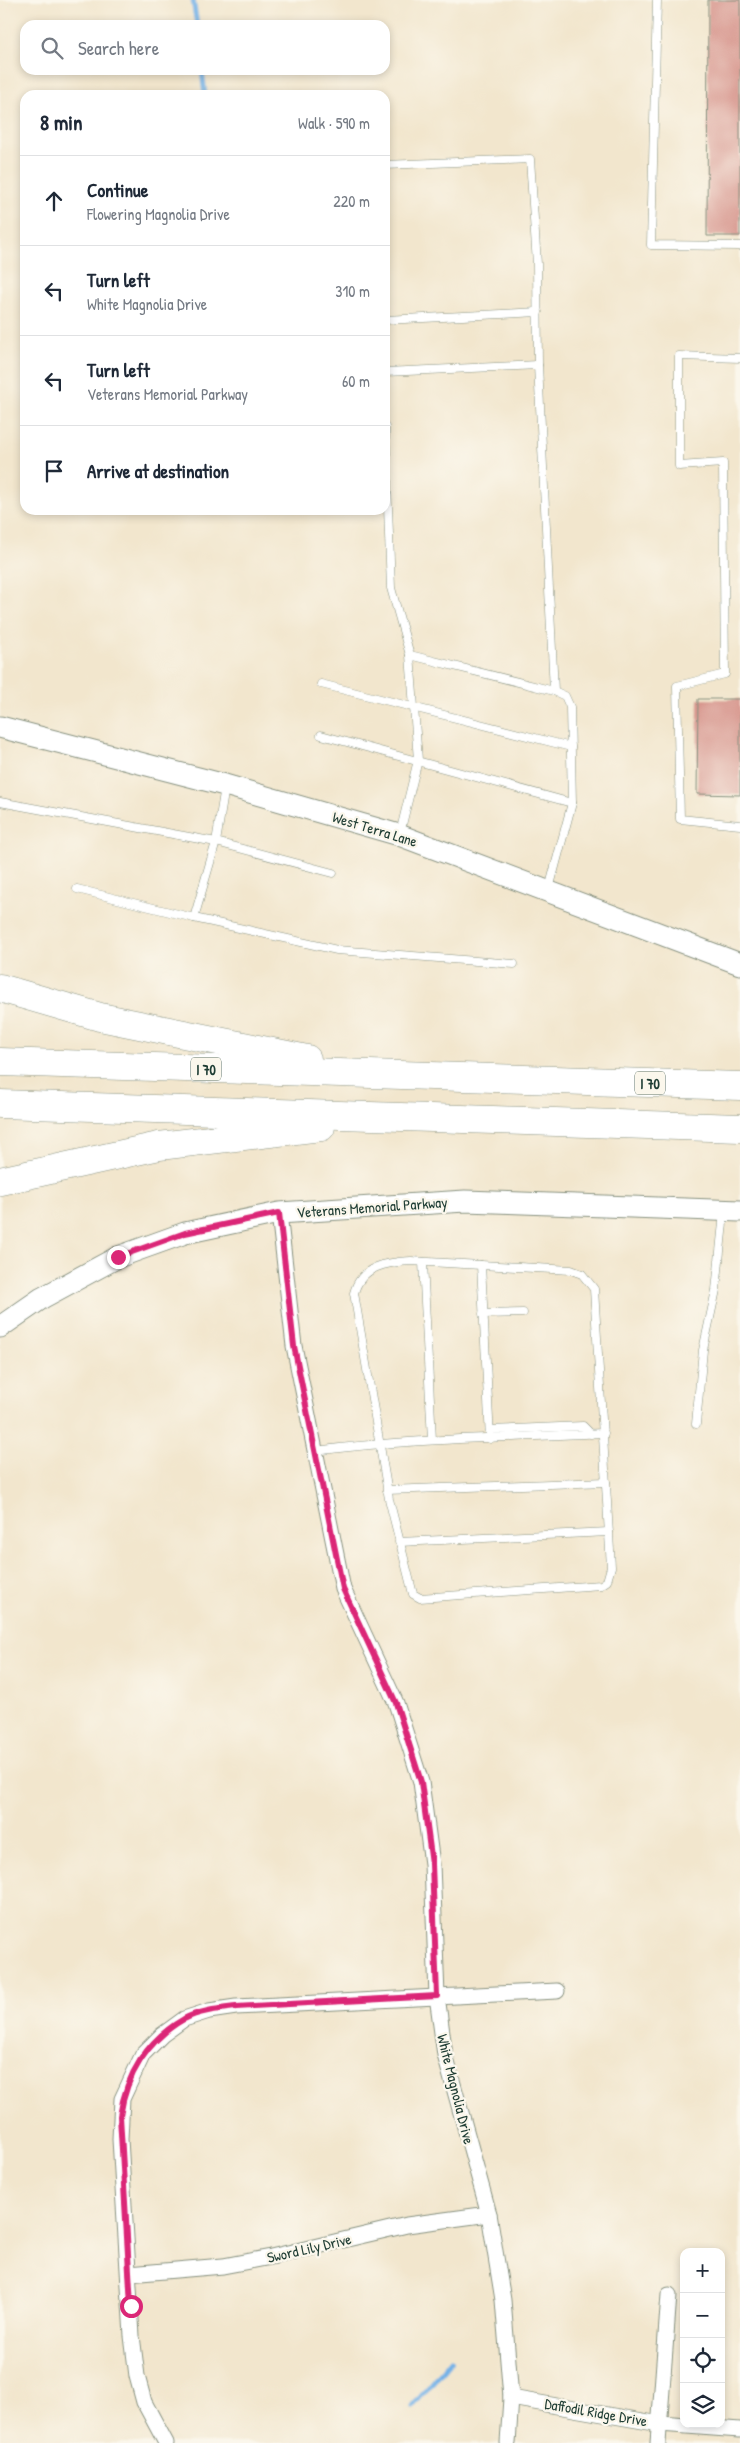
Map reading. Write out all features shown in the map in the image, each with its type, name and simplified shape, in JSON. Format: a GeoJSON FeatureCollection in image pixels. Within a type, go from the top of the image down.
{"type":"FeatureCollection","features":[{"type":"Feature","properties":{"kind":"highway"},"geometry":{"type":"LineString","coordinates":[[0,988],[110,1019],[293,1057],[412,1076]]}},
{"type":"Feature","properties":{"kind":"highway","name":"I 70"},"geometry":{"type":"LineString","coordinates":[[0,1062],[740,1086]]}},
{"type":"Feature","properties":{"kind":"highway"},"geometry":{"type":"LineString","coordinates":[[0,1104],[740,1128]]}},
{"type":"Feature","properties":{"kind":"highway"},"geometry":{"type":"LineString","coordinates":[[0,1181],[159,1146],[274,1134],[392,1117]]}},
{"type":"Feature","properties":{"kind":"street","name":"West Terra Lane"},"geometry":{"type":"LineString","coordinates":[[0,727],[225,785],[399,835],[740,964]]}},
{"type":"Feature","properties":{"kind":"street","name":"Veterans Memorial Parkway"},"geometry":{"type":"LineString","coordinates":[[0,1327],[42,1298],[118,1257],[185,1233],[279,1213],[465,1201],[732,1211]]}},
{"type":"Feature","properties":{"kind":"street","name":"White Magnolia Drive"},"geometry":{"type":"LineString","coordinates":[[279,1213],[294,1346],[343,1589],[396,1703],[421,1782],[432,1864],[437,1996],[445,2056],[489,2214],[503,2300],[512,2398],[508,2443]]}},
{"type":"Feature","properties":{"kind":"street"},"geometry":{"type":"LineString","coordinates":[[166,2443],[144,2402],[137,2376],[129,2274],[120,2116],[122,2099],[131,2076],[143,2054],[162,2035],[184,2019],[209,2011],[236,2007],[557,1991]]}},
{"type":"Feature","properties":{"kind":"street","name":"Sword Lily Drive"},"geometry":{"type":"LineString","coordinates":[[129,2274],[223,2266],[271,2257],[407,2225],[489,2214]]}},
{"type":"Feature","properties":{"kind":"street"},"geometry":{"type":"LineString","coordinates":[[658,2443],[668,2295]]}},
{"type":"Feature","properties":{"kind":"street","name":"Daffodil Ridge Drive"},"geometry":{"type":"LineString","coordinates":[[512,2398],[660,2424],[740,2430]]}},
{"type":"Feature","properties":{"kind":"lane"},"geometry":{"type":"LineString","coordinates":[[657,0],[651,244],[740,246]]}},
{"type":"Feature","properties":{"kind":"lane"},"geometry":{"type":"LineString","coordinates":[[390,165],[530,160],[536,234],[538,365],[554,691]]}},
{"type":"Feature","properties":{"kind":"lane"},"geometry":{"type":"LineString","coordinates":[[390,320],[538,312]]}},
{"type":"Feature","properties":{"kind":"lane"},"geometry":{"type":"LineString","coordinates":[[740,358],[679,356],[679,466],[723,463],[725,674],[677,686],[680,819],[740,824]]}},
{"type":"Feature","properties":{"kind":"lane"},"geometry":{"type":"LineString","coordinates":[[390,372],[538,365]]}},
{"type":"Feature","properties":{"kind":"lane"},"geometry":{"type":"LineString","coordinates":[[388,515],[391,588],[410,655],[418,760],[399,835]]}},
{"type":"Feature","properties":{"kind":"lane"},"geometry":{"type":"LineString","coordinates":[[410,655],[554,691],[565,696],[570,707],[572,803],[549,891]]}},
{"type":"Feature","properties":{"kind":"lane"},"geometry":{"type":"LineString","coordinates":[[321,684],[571,747]]}},
{"type":"Feature","properties":{"kind":"lane"},"geometry":{"type":"LineString","coordinates":[[321,735],[572,803]]}},
{"type":"Feature","properties":{"kind":"lane"},"geometry":{"type":"LineString","coordinates":[[194,918],[216,842],[225,785]]}},
{"type":"Feature","properties":{"kind":"lane"},"geometry":{"type":"LineString","coordinates":[[0,802],[216,842],[332,872]]}},
{"type":"Feature","properties":{"kind":"lane"},"geometry":{"type":"LineString","coordinates":[[77,889],[194,918],[337,950],[514,964]]}},
{"type":"Feature","properties":{"kind":"lane"},"geometry":{"type":"LineString","coordinates":[[696,1424],[703,1350],[732,1211]]}},
{"type":"Feature","properties":{"kind":"lane"},"geometry":{"type":"LineString","coordinates":[[398,1262],[423,1262],[571,1270],[582,1274],[589,1280],[594,1289],[611,1567],[607,1581],[601,1585],[420,1598],[413,1594],[387,1490],[354,1293],[357,1284],[369,1270],[398,1262]]}},
{"type":"Feature","properties":{"kind":"lane"},"geometry":{"type":"LineString","coordinates":[[423,1262],[432,1440]]}},
{"type":"Feature","properties":{"kind":"lane"},"geometry":{"type":"LineString","coordinates":[[481,1265],[490,1439]]}},
{"type":"Feature","properties":{"kind":"lane"},"geometry":{"type":"LineString","coordinates":[[483,1314],[524,1313]]}},
{"type":"Feature","properties":{"kind":"lane"},"geometry":{"type":"LineString","coordinates":[[490,1430],[582,1426],[591,1434]]}},
{"type":"Feature","properties":{"kind":"lane"},"geometry":{"type":"LineString","coordinates":[[315,1451],[432,1440],[604,1433]]}},
{"type":"Feature","properties":{"kind":"lane"},"geometry":{"type":"LineString","coordinates":[[387,1490],[606,1482]]}},
{"type":"Feature","properties":{"kind":"lane"},"geometry":{"type":"LineString","coordinates":[[399,1542],[609,1532]]}},
{"type":"Feature","properties":{"kind":"building"},"geometry":{"type":"Polygon","coordinates":[[[708,0],[740,0],[740,236],[707,236],[708,0]]]}},
{"type":"Feature","properties":{"kind":"building"},"geometry":{"type":"Polygon","coordinates":[[[698,699],[740,699],[740,795],[697,794],[698,699]]]}},
{"type":"Feature","properties":{"kind":"waterway"},"geometry":{"type":"LineString","coordinates":[[193,0],[196,20]]}},
{"type":"Feature","properties":{"kind":"waterway"},"geometry":{"type":"LineString","coordinates":[[203,75],[204,90]]}},
{"type":"Feature","properties":{"kind":"waterway"},"geometry":{"type":"LineString","coordinates":[[413,2406],[451,2360]]}},
{"type":"Feature","properties":{"kind":"route"},"geometry":{"type":"LineString","coordinates":[[118,1257],[185,1233],[279,1213],[294,1346],[343,1589],[396,1703],[421,1782],[432,1864],[437,1996],[236,2007],[209,2011],[184,2019],[162,2035],[143,2054],[131,2076],[122,2099],[120,2116],[131,2306]]}}]}
